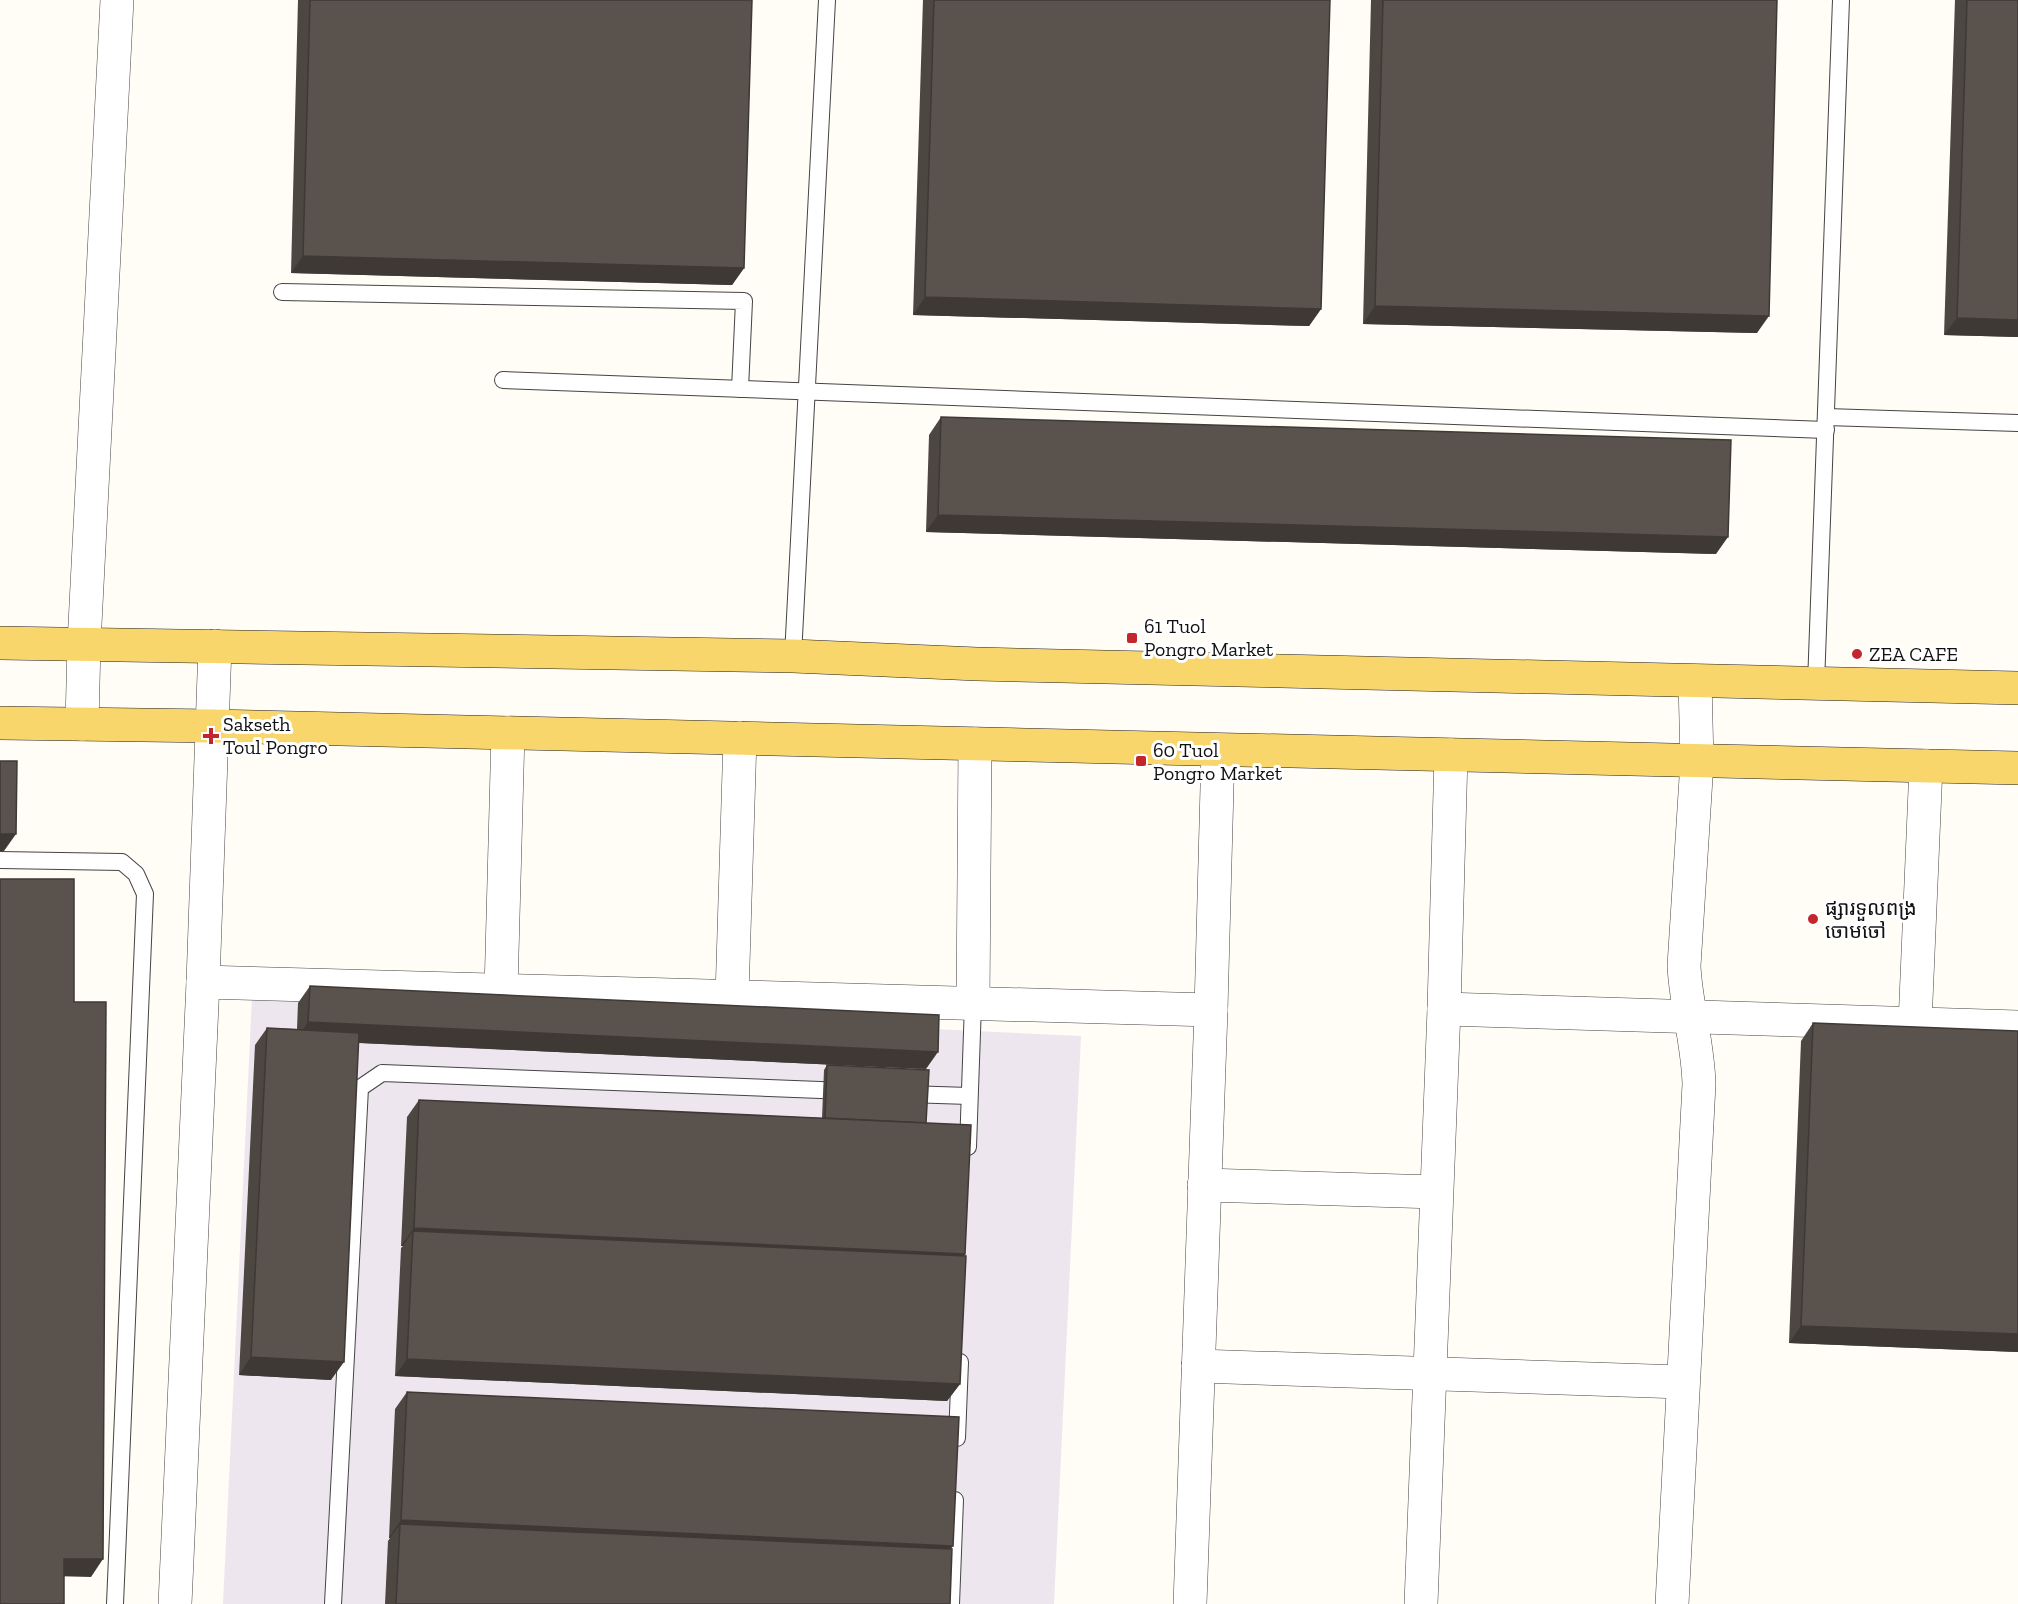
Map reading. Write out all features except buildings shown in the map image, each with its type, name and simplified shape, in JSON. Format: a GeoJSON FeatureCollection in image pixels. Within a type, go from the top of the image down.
{"type":"FeatureCollection","features":[{"type":"Feature","properties":{"kind":"main road"},"geometry":{"type":"LineString","coordinates":[[0,643],[793,656],[977,664],[2018,688]]}},
{"type":"Feature","properties":{"kind":"main road"},"geometry":{"type":"LineString","coordinates":[[0,723],[2018,768]]}},
{"type":"Feature","properties":{"kind":"street"},"geometry":{"type":"LineString","coordinates":[[82,724],[84,644],[117,0]]}},
{"type":"Feature","properties":{"kind":"street"},"geometry":{"type":"LineString","coordinates":[[175,1604],[203,982],[215,646]]}},
{"type":"Feature","properties":{"kind":"street"},"geometry":{"type":"LineString","coordinates":[[1672,1604],[1699,1084],[1698,1053],[1686,998],[1684,966],[1696,762],[1695,681]]}},
{"type":"Feature","properties":{"kind":"street"},"geometry":{"type":"LineString","coordinates":[[501,991],[508,733]]}},
{"type":"Feature","properties":{"kind":"street"},"geometry":{"type":"LineString","coordinates":[[732,997],[740,738]]}},
{"type":"Feature","properties":{"kind":"street"},"geometry":{"type":"LineString","coordinates":[[973,1004],[975,744]]}},
{"type":"Feature","properties":{"kind":"street"},"geometry":{"type":"LineString","coordinates":[[1190,1604],[1218,750]]}},
{"type":"Feature","properties":{"kind":"street"},"geometry":{"type":"LineString","coordinates":[[1421,1604],[1444,1009],[1451,755]]}},
{"type":"Feature","properties":{"kind":"street"},"geometry":{"type":"LineString","coordinates":[[1915,1024],[1926,766]]}},
{"type":"Feature","properties":{"kind":"street"},"geometry":{"type":"LineString","coordinates":[[203,982],[1211,1010]]}},
{"type":"Feature","properties":{"kind":"street"},"geometry":{"type":"LineString","coordinates":[[1444,1009],[2018,1027]]}},
{"type":"Feature","properties":{"kind":"street"},"geometry":{"type":"LineString","coordinates":[[1204,1185],[1436,1192]]}},
{"type":"Feature","properties":{"kind":"street"},"geometry":{"type":"LineString","coordinates":[[1198,1366],[1682,1382]]}},
{"type":"Feature","properties":{"kind":"lane"},"geometry":{"type":"LineString","coordinates":[[793,656],[827,0]]}},
{"type":"Feature","properties":{"kind":"lane"},"geometry":{"type":"LineString","coordinates":[[1816,684],[1841,0]]}},
{"type":"Feature","properties":{"kind":"lane"},"geometry":{"type":"LineString","coordinates":[[282,292],[744,301],[740,389]]}},
{"type":"Feature","properties":{"kind":"lane"},"geometry":{"type":"LineString","coordinates":[[503,380],[1826,424],[2018,423]]}},
{"type":"Feature","properties":{"kind":"lane"},"geometry":{"type":"LineString","coordinates":[[0,860],[122,862],[136,874],[145,894],[115,1604]]}},
{"type":"Feature","properties":{"kind":"lane"},"geometry":{"type":"LineString","coordinates":[[967,1167],[973,1004]]}},
{"type":"Feature","properties":{"kind":"lane"},"geometry":{"type":"LineString","coordinates":[[333,1604],[360,1088],[382,1073],[864,1092]]}},
{"type":"Feature","properties":{"kind":"lane"},"geometry":{"type":"LineString","coordinates":[[887,1093],[969,1096]]}},
{"type":"Feature","properties":{"kind":"lane"},"geometry":{"type":"LineString","coordinates":[[957,1450],[960,1344]]}},
{"type":"Feature","properties":{"kind":"lane"},"geometry":{"type":"LineString","coordinates":[[951,1604],[955,1486]]}},
{"type":"Feature","properties":{"kind":"shaded area"},"geometry":{"type":"Polygon","coordinates":[[[252,997],[1081,1036],[1054,1604],[223,1604],[252,997]]]}},
{"type":"Feature","properties":{"kind":"place","name":"61 Tuol Pongro Market"},"geometry":{"type":"Point","coordinates":[1132,638]}},
{"type":"Feature","properties":{"kind":"place","name":"ZEA CAFE"},"geometry":{"type":"Point","coordinates":[1857,654]}},
{"type":"Feature","properties":{"kind":"place","name":"Sakseth Toul Pongro"},"geometry":{"type":"Point","coordinates":[211,736]}},
{"type":"Feature","properties":{"kind":"place","name":"60 Tuol Pongro Market"},"geometry":{"type":"Point","coordinates":[1141,761]}},
{"type":"Feature","properties":{"kind":"place","name":"ផ្សារទួលពង្រ ចោមចៅ"},"geometry":{"type":"Point","coordinates":[1813,919]}}]}
